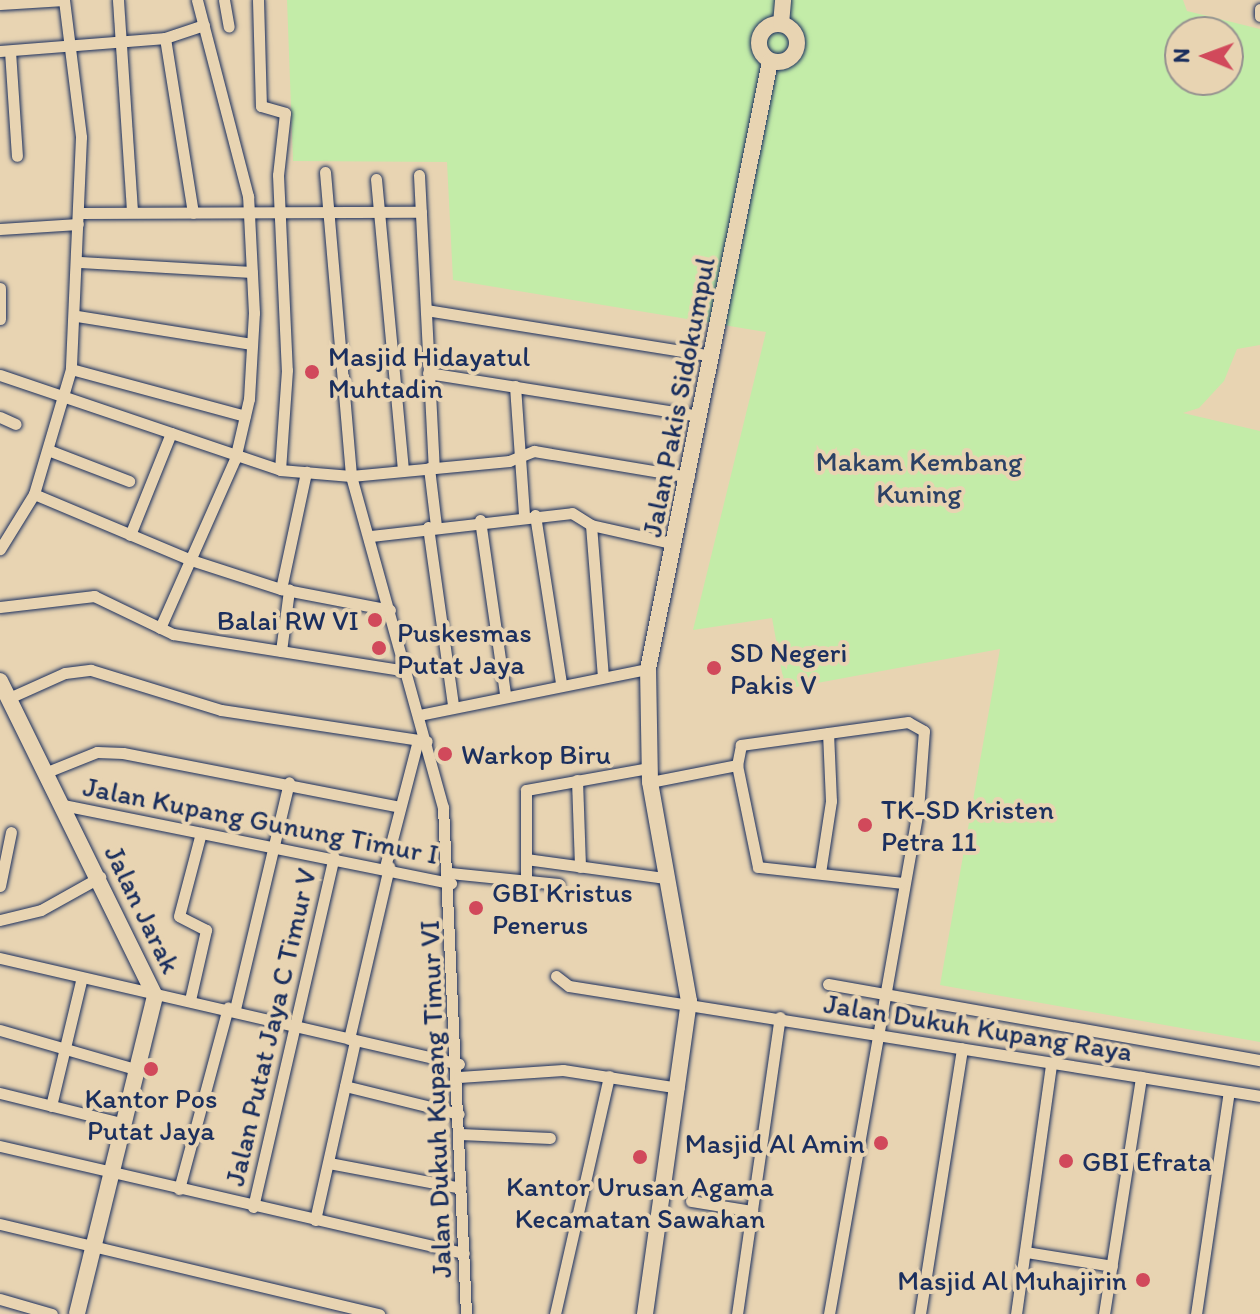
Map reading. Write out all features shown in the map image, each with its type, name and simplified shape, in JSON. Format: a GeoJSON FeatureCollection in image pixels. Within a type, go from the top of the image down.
{"type":"FeatureCollection","features":[{"type":"Feature","properties":{"kind":"street"},"geometry":{"type":"LineString","coordinates":[[0,4],[64,0],[81,137],[80,262],[71,369],[34,494],[0,549]]}},
{"type":"Feature","properties":{"kind":"street"},"geometry":{"type":"LineString","coordinates":[[118,0],[132,212]]}},
{"type":"Feature","properties":{"kind":"street"},"geometry":{"type":"LineString","coordinates":[[160,628],[235,459],[245,416],[252,344],[248,214],[197,0]]}},
{"type":"Feature","properties":{"kind":"street"},"geometry":{"type":"LineString","coordinates":[[224,0],[229,27]]}},
{"type":"Feature","properties":{"kind":"street"},"geometry":{"type":"LineString","coordinates":[[258,0],[261,106],[285,113],[277,213],[287,370],[280,470]]}},
{"type":"Feature","properties":{"kind":"street"},"geometry":{"type":"LineString","coordinates":[[781,24],[783,0]]}},
{"type":"Feature","properties":{"kind":"street"},"geometry":{"type":"LineString","coordinates":[[1260,9],[1260,16]]}},
{"type":"Feature","properties":{"kind":"street"},"geometry":{"type":"LineString","coordinates":[[781,24],[791,28],[797,47],[788,60],[770,62],[759,39],[781,24]]}},
{"type":"Feature","properties":{"kind":"street"},"geometry":{"type":"LineString","coordinates":[[17,156],[5,51],[165,38],[204,25]]}},
{"type":"Feature","properties":{"kind":"street"},"geometry":{"type":"LineString","coordinates":[[165,38],[193,213]]}},
{"type":"Feature","properties":{"kind":"street","name":"Jalan Pakis Sidokumpul"},"geometry":{"type":"LineString","coordinates":[[645,1314],[689,1001],[664,878],[645,743],[648,669],[770,62]]}},
{"type":"Feature","properties":{"kind":"street","name":"Jalan Dukuh Kupang Timur VI"},"geometry":{"type":"LineString","coordinates":[[325,172],[324,215],[351,476],[371,536],[419,715],[450,878],[466,1314]]}},
{"type":"Feature","properties":{"kind":"street"},"geometry":{"type":"LineString","coordinates":[[419,175],[432,526],[453,705]]}},
{"type":"Feature","properties":{"kind":"street"},"geometry":{"type":"LineString","coordinates":[[376,179],[376,213],[403,469]]}},
{"type":"Feature","properties":{"kind":"street"},"geometry":{"type":"LineString","coordinates":[[0,229],[132,212],[324,215],[421,212]]}},
{"type":"Feature","properties":{"kind":"street"},"geometry":{"type":"LineString","coordinates":[[80,262],[252,272]]}},
{"type":"Feature","properties":{"kind":"street"},"geometry":{"type":"LineString","coordinates":[[0,319],[1,296]]}},
{"type":"Feature","properties":{"kind":"street"},"geometry":{"type":"LineString","coordinates":[[426,310],[712,356]]}},
{"type":"Feature","properties":{"kind":"street"},"geometry":{"type":"LineString","coordinates":[[77,316],[252,344]]}},
{"type":"Feature","properties":{"kind":"street"},"geometry":{"type":"LineString","coordinates":[[71,369],[245,416]]}},
{"type":"Feature","properties":{"kind":"street"},"geometry":{"type":"LineString","coordinates":[[428,373],[700,416]]}},
{"type":"Feature","properties":{"kind":"street"},"geometry":{"type":"LineString","coordinates":[[0,375],[65,392],[235,459],[280,470],[351,476],[520,458],[534,451],[689,477]]}},
{"type":"Feature","properties":{"kind":"street"},"geometry":{"type":"LineString","coordinates":[[515,386],[520,458],[561,683]]}},
{"type":"Feature","properties":{"kind":"street"},"geometry":{"type":"LineString","coordinates":[[0,417],[16,424]]}},
{"type":"Feature","properties":{"kind":"street"},"geometry":{"type":"LineString","coordinates":[[130,535],[171,433]]}},
{"type":"Feature","properties":{"kind":"street"},"geometry":{"type":"LineString","coordinates":[[48,450],[129,481]]}},
{"type":"Feature","properties":{"kind":"street"},"geometry":{"type":"LineString","coordinates":[[281,651],[285,590],[306,472]]}},
{"type":"Feature","properties":{"kind":"street"},"geometry":{"type":"LineString","coordinates":[[34,494],[191,560],[285,590],[390,610]]}},
{"type":"Feature","properties":{"kind":"street"},"geometry":{"type":"LineString","coordinates":[[371,536],[480,520],[572,513],[591,525],[675,544]]}},
{"type":"Feature","properties":{"kind":"street"},"geometry":{"type":"LineString","coordinates":[[480,520],[505,694]]}},
{"type":"Feature","properties":{"kind":"street"},"geometry":{"type":"LineString","coordinates":[[591,525],[603,676]]}},
{"type":"Feature","properties":{"kind":"street"},"geometry":{"type":"LineString","coordinates":[[0,607],[94,596],[160,628],[406,671]]}},
{"type":"Feature","properties":{"kind":"street"},"geometry":{"type":"LineString","coordinates":[[419,715],[505,694],[648,669]]}},
{"type":"Feature","properties":{"kind":"street"},"geometry":{"type":"LineString","coordinates":[[9,698],[65,673],[91,670],[221,710],[422,740],[400,807],[315,1220]]}},
{"type":"Feature","properties":{"kind":"street","name":"Jalan Jarak"},"geometry":{"type":"LineString","coordinates":[[0,681],[100,877],[155,996],[77,1314]]}},
{"type":"Feature","properties":{"kind":"street"},"geometry":{"type":"LineString","coordinates":[[829,1314],[872,1035],[918,810],[923,728],[908,722],[745,743],[737,765],[756,865],[902,883]]}},
{"type":"Feature","properties":{"kind":"street"},"geometry":{"type":"LineString","coordinates":[[820,873],[831,801],[828,733]]}},
{"type":"Feature","properties":{"kind":"street"},"geometry":{"type":"LineString","coordinates":[[47,772],[112,752],[289,782],[400,807]]}},
{"type":"Feature","properties":{"kind":"street"},"geometry":{"type":"LineString","coordinates":[[526,878],[525,792],[577,780],[737,765]]}},
{"type":"Feature","properties":{"kind":"street"},"geometry":{"type":"LineString","coordinates":[[577,780],[580,867]]}},
{"type":"Feature","properties":{"kind":"street"},"geometry":{"type":"LineString","coordinates":[[179,1189],[277,846],[289,782]]}},
{"type":"Feature","properties":{"kind":"street","name":"Jalan Kupang Gunung Timur I"},"geometry":{"type":"LineString","coordinates":[[63,805],[450,878],[526,878],[558,884]]}},
{"type":"Feature","properties":{"kind":"street"},"geometry":{"type":"LineString","coordinates":[[0,886],[11,832]]}},
{"type":"Feature","properties":{"kind":"street"},"geometry":{"type":"LineString","coordinates":[[190,1000],[206,931],[179,916],[201,833]]}},
{"type":"Feature","properties":{"kind":"street","name":"Jalan Putat Jaya C Timur V"},"geometry":{"type":"LineString","coordinates":[[253,1207],[334,857]]}},
{"type":"Feature","properties":{"kind":"street"},"geometry":{"type":"LineString","coordinates":[[526,859],[664,878]]}},
{"type":"Feature","properties":{"kind":"street"},"geometry":{"type":"LineString","coordinates":[[0,920],[41,910],[100,877]]}},
{"type":"Feature","properties":{"kind":"street"},"geometry":{"type":"LineString","coordinates":[[0,958],[81,981],[231,1008],[459,1064]]}},
{"type":"Feature","properties":{"kind":"street","name":"Jalan Dukuh Kupang Raya"},"geometry":{"type":"LineString","coordinates":[[556,976],[569,986],[689,1001],[872,1035],[1260,1096]]}},
{"type":"Feature","properties":{"kind":"street"},"geometry":{"type":"LineString","coordinates":[[51,1106],[81,981]]}},
{"type":"Feature","properties":{"kind":"street","name":"Jalan Dukuh Kupang Raya"},"geometry":{"type":"LineString","coordinates":[[828,984],[1260,1060]]}},
{"type":"Feature","properties":{"kind":"street"},"geometry":{"type":"LineString","coordinates":[[737,1314],[780,1017]]}},
{"type":"Feature","properties":{"kind":"street"},"geometry":{"type":"LineString","coordinates":[[0,1030],[139,1070]]}},
{"type":"Feature","properties":{"kind":"street"},"geometry":{"type":"LineString","coordinates":[[920,1314],[962,1048]]}},
{"type":"Feature","properties":{"kind":"street"},"geometry":{"type":"LineString","coordinates":[[1016,1314],[1051,1064]]}},
{"type":"Feature","properties":{"kind":"street"},"geometry":{"type":"LineString","coordinates":[[459,1077],[563,1070],[679,1088]]}},
{"type":"Feature","properties":{"kind":"street"},"geometry":{"type":"LineString","coordinates":[[555,1314],[609,1076]]}},
{"type":"Feature","properties":{"kind":"street"},"geometry":{"type":"LineString","coordinates":[[1104,1314],[1141,1077]]}},
{"type":"Feature","properties":{"kind":"street"},"geometry":{"type":"LineString","coordinates":[[345,1086],[459,1114]]}},
{"type":"Feature","properties":{"kind":"street"},"geometry":{"type":"LineString","coordinates":[[1196,1314],[1229,1091]]}},
{"type":"Feature","properties":{"kind":"street"},"geometry":{"type":"LineString","coordinates":[[0,1093],[125,1124]]}},
{"type":"Feature","properties":{"kind":"street"},"geometry":{"type":"LineString","coordinates":[[460,1134],[550,1138]]}},
{"type":"Feature","properties":{"kind":"street"},"geometry":{"type":"LineString","coordinates":[[0,1146],[253,1207],[464,1253]]}},
{"type":"Feature","properties":{"kind":"street"},"geometry":{"type":"LineString","coordinates":[[329,1163],[461,1188]]}},
{"type":"Feature","properties":{"kind":"street"},"geometry":{"type":"LineString","coordinates":[[691,1201],[752,1211]]}},
{"type":"Feature","properties":{"kind":"street"},"geometry":{"type":"LineString","coordinates":[[0,1224],[379,1314]]}},
{"type":"Feature","properties":{"kind":"street"},"geometry":{"type":"LineString","coordinates":[[1026,1252],[1112,1266]]}},
{"type":"Feature","properties":{"kind":"street"},"geometry":{"type":"LineString","coordinates":[[0,1299],[52,1314]]}},
{"type":"Feature","properties":{"kind":"green space","name":"Makam Kembang Kuning"},"geometry":{"type":"Polygon","coordinates":[[[287,0],[1183,0],[1187,11],[1207,16],[1164,16],[1164,96],[1244,96],[1244,25],[1260,29],[1260,345],[1237,349],[1224,381],[1199,408],[1183,413],[1260,431],[1260,1042],[940,985],[1000,649],[785,689],[772,618],[693,630],[766,332],[453,280],[447,162],[293,161],[287,0]]]}},
{"type":"Feature","properties":{"kind":"place","name":"Masjid Hidayatul Muhtadin"},"geometry":{"type":"Point","coordinates":[312,372]}},
{"type":"Feature","properties":{"kind":"place","name":"Balai RW VI"},"geometry":{"type":"Point","coordinates":[375,620]}},
{"type":"Feature","properties":{"kind":"place","name":"Puskesmas Putat Jaya"},"geometry":{"type":"Point","coordinates":[379,648]}},
{"type":"Feature","properties":{"kind":"place","name":"SD Negeri Pakis V"},"geometry":{"type":"Point","coordinates":[714,668]}},
{"type":"Feature","properties":{"kind":"place","name":"Warkop Biru"},"geometry":{"type":"Point","coordinates":[445,754]}},
{"type":"Feature","properties":{"kind":"place","name":"TK-SD Kristen Petra 11"},"geometry":{"type":"Point","coordinates":[865,825]}},
{"type":"Feature","properties":{"kind":"place","name":"GBI Kristus Penerus"},"geometry":{"type":"Point","coordinates":[476,908]}},
{"type":"Feature","properties":{"kind":"place","name":"Kantor Pos Putat Jaya"},"geometry":{"type":"Point","coordinates":[151,1069]}},
{"type":"Feature","properties":{"kind":"place","name":"Masjid Al Amin"},"geometry":{"type":"Point","coordinates":[881,1143]}},
{"type":"Feature","properties":{"kind":"place","name":"Kantor Urusan Agama Kecamatan Sawahan"},"geometry":{"type":"Point","coordinates":[640,1157]}},
{"type":"Feature","properties":{"kind":"place","name":"GBI Efrata"},"geometry":{"type":"Point","coordinates":[1066,1161]}},
{"type":"Feature","properties":{"kind":"place","name":"Masjid Al Muhajirin"},"geometry":{"type":"Point","coordinates":[1143,1280]}}]}
